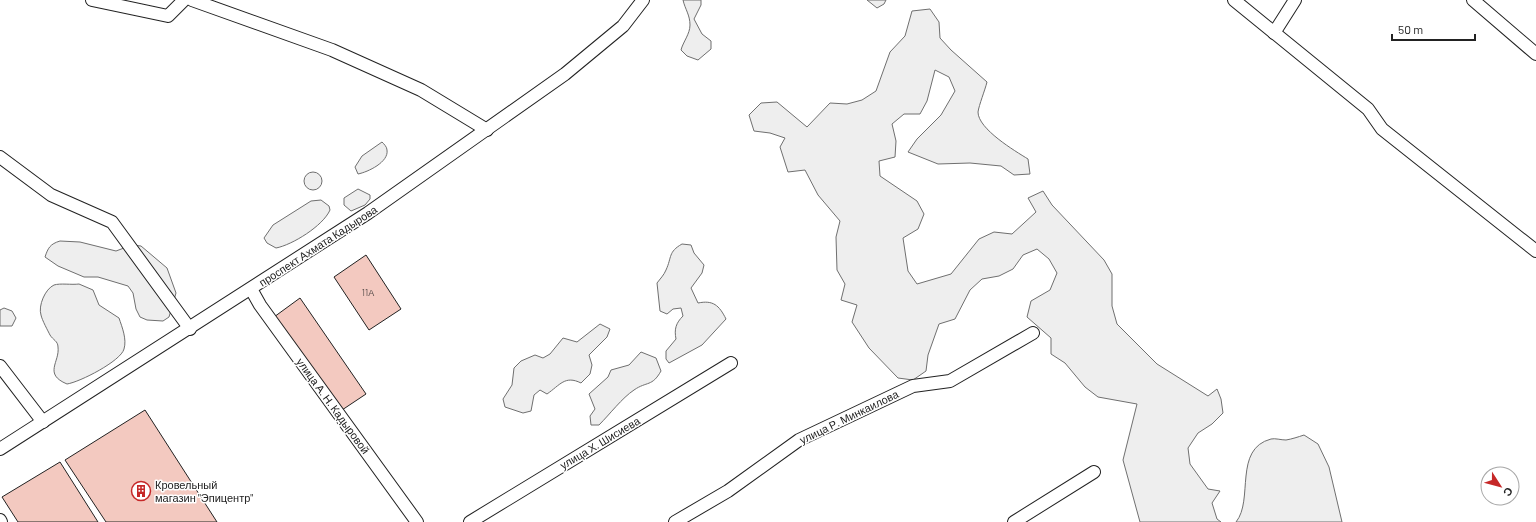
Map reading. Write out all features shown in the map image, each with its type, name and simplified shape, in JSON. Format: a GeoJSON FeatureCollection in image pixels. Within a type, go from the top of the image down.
{"type":"FeatureCollection","features":[{"type":"Feature","properties":{"kind":"street"},"geometry":{"type":"LineString","coordinates":[[92,0],[168,16],[184,0]]}},
{"type":"Feature","properties":{"kind":"street"},"geometry":{"type":"LineString","coordinates":[[192,0],[332,50],[421,90],[487,130]]}},
{"type":"Feature","properties":{"kind":"street","name":"проспект Ахмата Кадырова"},"geometry":{"type":"LineString","coordinates":[[0,449],[190,329],[368,213],[487,130],[565,74],[623,26],[643,0]]}},
{"type":"Feature","properties":{"kind":"street"},"geometry":{"type":"LineString","coordinates":[[1234,0],[1368,109],[1382,129],[1536,251]]}},
{"type":"Feature","properties":{"kind":"street"},"geometry":{"type":"LineString","coordinates":[[1274,33],[1295,0]]}},
{"type":"Feature","properties":{"kind":"street"},"geometry":{"type":"LineString","coordinates":[[1473,0],[1536,54]]}},
{"type":"Feature","properties":{"kind":"street"},"geometry":{"type":"LineString","coordinates":[[0,157],[52,195],[112,222],[190,329]]}},
{"type":"Feature","properties":{"kind":"street","name":"улица А. Н. Кадыровой"},"geometry":{"type":"LineString","coordinates":[[251,289],[260,305],[417,522]]}},
{"type":"Feature","properties":{"kind":"street","name":"улица Р. Минкаилова"},"geometry":{"type":"LineString","coordinates":[[675,522],[728,492],[799,440],[913,386],[950,381],[1033,333]]}},
{"type":"Feature","properties":{"kind":"street","name":"улица Х. Шисиева"},"geometry":{"type":"LineString","coordinates":[[470,522],[731,363]]}},
{"type":"Feature","properties":{"kind":"street"},"geometry":{"type":"LineString","coordinates":[[0,366],[43,422]]}},
{"type":"Feature","properties":{"kind":"street"},"geometry":{"type":"LineString","coordinates":[[1014,522],[1094,472]]}},
{"type":"Feature","properties":{"kind":"shaded area"},"geometry":{"type":"Polygon","coordinates":[[[683,0],[701,0],[701,5],[694,19],[702,34],[711,41],[711,49],[698,60],[687,56],[681,50],[689,32],[690,25],[683,0]]]}},
{"type":"Feature","properties":{"kind":"shaded area"},"geometry":{"type":"Polygon","coordinates":[[[867,0],[886,0],[884,4],[877,8],[867,0]]]}},
{"type":"Feature","properties":{"kind":"shaded area"},"geometry":{"type":"Polygon","coordinates":[[[930,9],[939,22],[940,38],[951,50],[987,82],[978,112],[980,119],[990,132],[998,139],[1028,159],[1030,174],[1014,175],[1001,166],[970,163],[938,164],[908,152],[917,139],[941,115],[955,91],[949,77],[935,70],[927,101],[920,114],[904,114],[892,124],[896,141],[895,157],[879,161],[880,176],[917,201],[924,214],[918,229],[903,238],[908,271],[917,284],[951,274],[979,239],[994,232],[1012,234],[1036,212],[1028,198],[1043,191],[1052,205],[1104,260],[1112,274],[1112,306],[1117,324],[1157,364],[1208,396],[1217,389],[1221,399],[1223,413],[1212,424],[1198,433],[1188,448],[1190,464],[1208,489],[1220,491],[1212,503],[1217,519],[1221,522],[1140,522],[1123,460],[1137,404],[1098,397],[1085,387],[1065,363],[1051,354],[1051,338],[1027,317],[1031,301],[1050,290],[1057,273],[1049,259],[1037,249],[1023,255],[1013,269],[999,276],[982,279],[970,290],[955,319],[939,324],[928,355],[926,371],[913,380],[898,378],[869,348],[852,322],[857,305],[841,300],[845,284],[837,270],[836,237],[840,221],[818,195],[805,170],[788,172],[780,147],[785,138],[770,133],[754,131],[749,115],[761,103],[777,102],[807,127],[830,103],[847,104],[862,100],[876,91],[890,52],[905,36],[912,11],[930,9]]]}},
{"type":"Feature","properties":{"kind":"shaded area"},"geometry":{"type":"Polygon","coordinates":[[[382,142],[387,149],[385,159],[372,169],[358,174],[355,167],[362,156],[382,142]]]}},
{"type":"Feature","properties":{"kind":"shaded area"},"geometry":{"type":"Polygon","coordinates":[[[313,172],[319,175],[322,181],[319,187],[313,190],[307,187],[304,181],[307,175],[313,172]]]}},
{"type":"Feature","properties":{"kind":"shaded area"},"geometry":{"type":"Polygon","coordinates":[[[358,189],[370,195],[370,199],[365,205],[351,211],[344,205],[344,198],[358,189]]]}},
{"type":"Feature","properties":{"kind":"shaded area"},"geometry":{"type":"Polygon","coordinates":[[[321,200],[329,206],[330,210],[321,222],[314,228],[298,239],[283,246],[276,248],[267,243],[264,238],[273,225],[311,201],[321,200]]]}},
{"type":"Feature","properties":{"kind":"shaded area"},"geometry":{"type":"Polygon","coordinates":[[[60,241],[80,242],[116,251],[132,245],[141,246],[167,268],[176,293],[169,317],[163,321],[147,320],[140,317],[136,309],[133,293],[128,286],[98,277],[84,277],[58,266],[45,257],[50,247],[60,241]]]}},
{"type":"Feature","properties":{"kind":"shaded area"},"geometry":{"type":"Polygon","coordinates":[[[682,244],[691,245],[694,253],[704,265],[702,273],[691,288],[698,303],[712,303],[721,310],[726,319],[702,345],[669,363],[666,359],[666,351],[676,339],[676,326],[683,316],[681,308],[673,309],[667,314],[660,311],[657,283],[665,272],[672,252],[682,244]]]}},
{"type":"Feature","properties":{"kind":"shaded area"},"geometry":{"type":"Polygon","coordinates":[[[79,284],[93,290],[99,305],[119,318],[124,333],[125,345],[121,354],[108,365],[90,375],[67,384],[60,380],[54,372],[58,345],[50,335],[41,315],[40,307],[45,294],[54,285],[79,284]]]}},
{"type":"Feature","properties":{"kind":"shaded area"},"geometry":{"type":"Polygon","coordinates":[[[4,308],[12,311],[16,318],[12,326],[0,326],[0,310],[4,308]]]}},
{"type":"Feature","properties":{"kind":"shaded area"},"geometry":{"type":"Polygon","coordinates":[[[600,324],[610,329],[607,337],[589,355],[592,365],[590,374],[581,383],[571,380],[563,382],[547,394],[540,390],[534,395],[531,411],[523,413],[505,407],[503,399],[512,385],[514,368],[521,361],[535,355],[543,358],[550,354],[563,338],[577,342],[600,324]]]}},
{"type":"Feature","properties":{"kind":"shaded area"},"geometry":{"type":"Polygon","coordinates":[[[641,352],[656,358],[661,371],[658,376],[652,382],[639,387],[630,393],[599,425],[591,425],[590,416],[595,409],[589,394],[608,377],[611,370],[629,365],[641,352]]]}},
{"type":"Feature","properties":{"kind":"shaded area"},"geometry":{"type":"Polygon","coordinates":[[[1304,435],[1318,444],[1329,467],[1342,522],[1236,522],[1241,513],[1244,501],[1248,464],[1252,453],[1259,445],[1271,439],[1286,440],[1304,435]]]}},
{"type":"Feature","properties":{"kind":"building"},"geometry":{"type":"Polygon","coordinates":[[[366,255],[401,309],[369,330],[334,277],[366,255]]]}},
{"type":"Feature","properties":{"kind":"building"},"geometry":{"type":"Polygon","coordinates":[[[300,298],[366,394],[342,410],[274,317],[300,298]]]}},
{"type":"Feature","properties":{"kind":"building","name":"Кровельный магазин \"Эпицентр\""},"geometry":{"type":"Polygon","coordinates":[[[145,410],[217,522],[106,522],[65,460],[145,410]]]}},
{"type":"Feature","properties":{"kind":"building"},"geometry":{"type":"Polygon","coordinates":[[[60,462],[98,522],[18,522],[2,497],[60,462]]]}},
{"type":"Feature","properties":{"kind":"place","name":"Кровельный магазин \"Эпицентр\""},"geometry":{"type":"Point","coordinates":[141,491]}}]}
